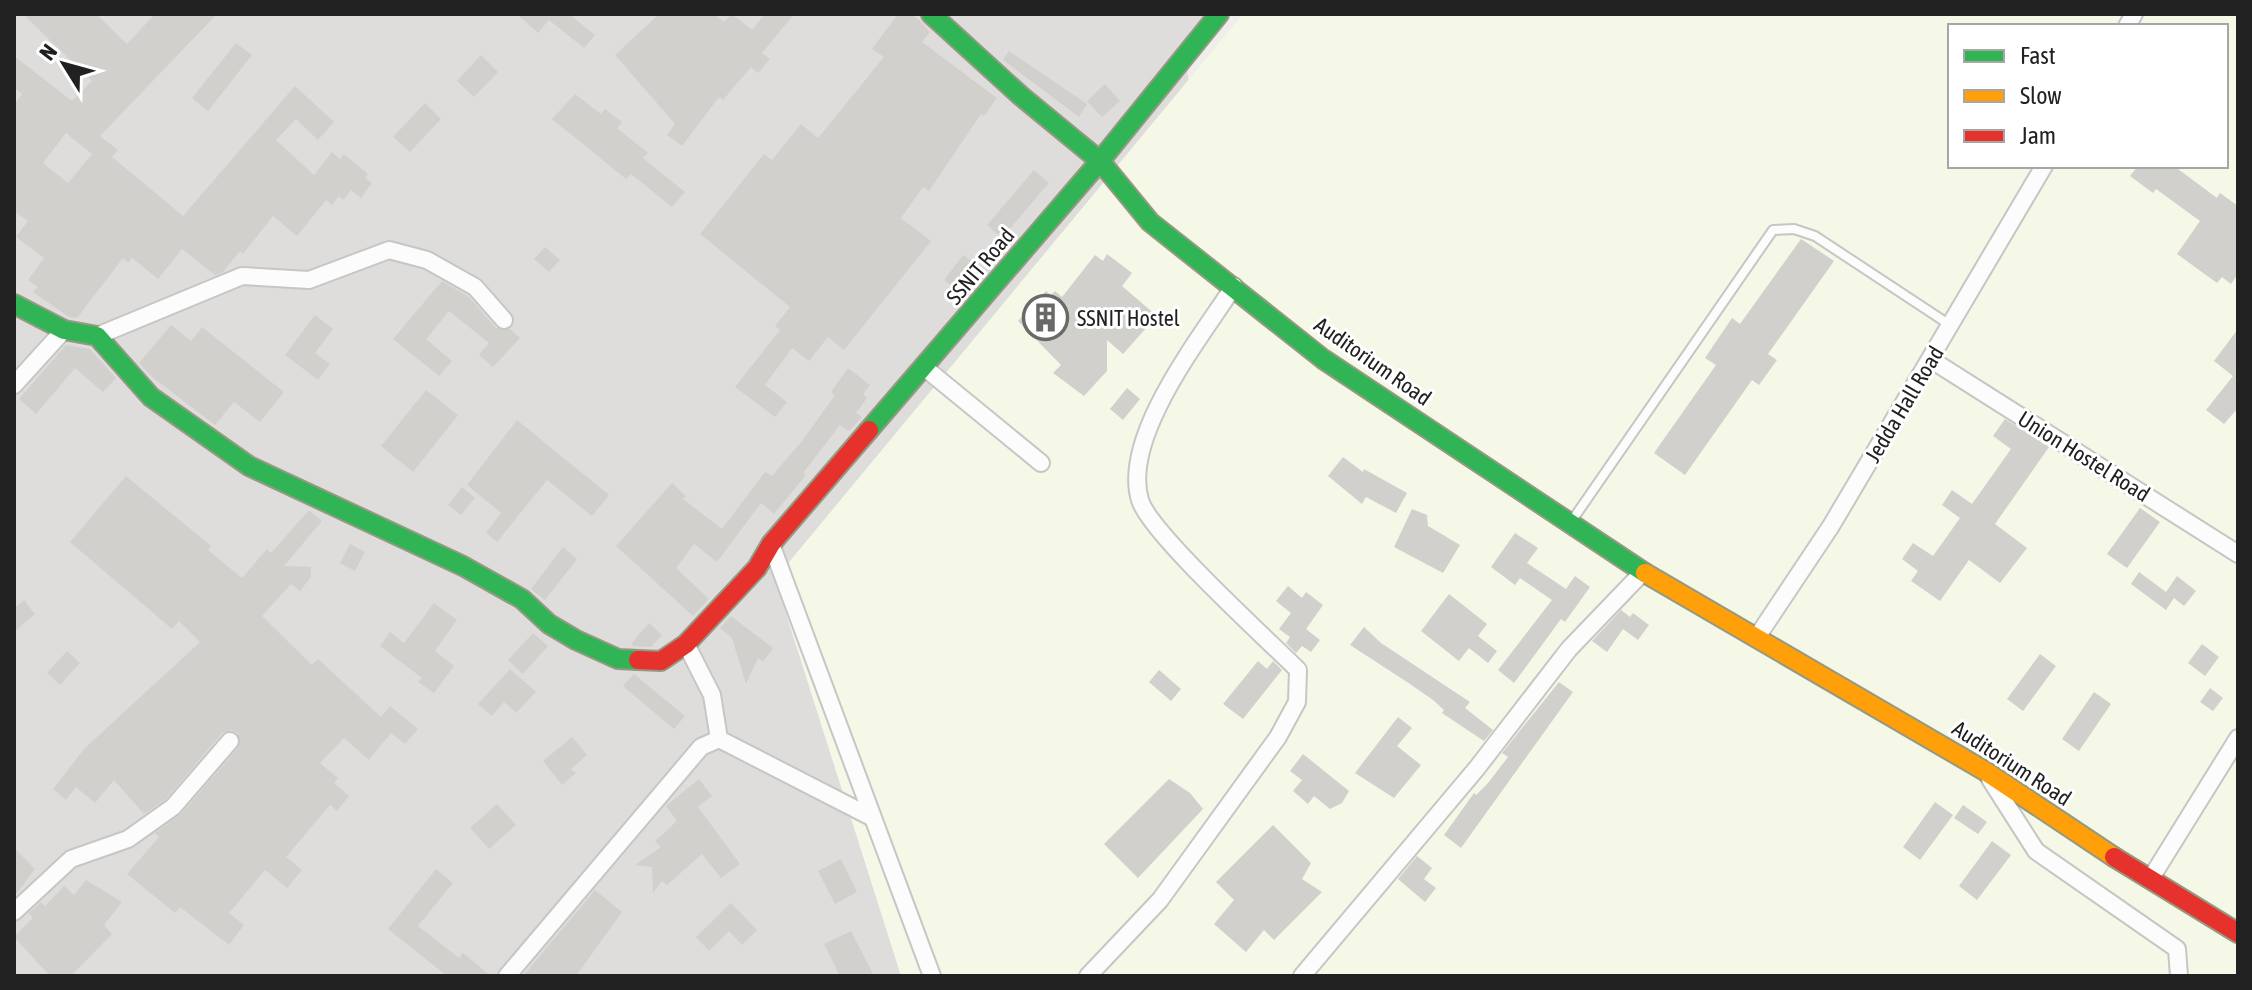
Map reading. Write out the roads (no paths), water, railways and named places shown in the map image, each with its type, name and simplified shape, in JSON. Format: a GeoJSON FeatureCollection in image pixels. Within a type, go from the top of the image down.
{"type":"FeatureCollection","features":[{"type":"Feature","properties":{"kind":"street","name":"Auditorium Road"},"geometry":{"type":"LineString","coordinates":[[931,14],[1021,96],[1100,161],[1150,222],[1323,359],[1643,572],[1985,771],[2087,841],[2238,933]]}},
{"type":"Feature","properties":{"kind":"street","name":"SSNIT Road"},"geometry":{"type":"LineString","coordinates":[[686,644],[757,568],[771,544],[1100,161],[1219,14]]}},
{"type":"Feature","properties":{"kind":"street","name":"Jedda Hall Road"},"geometry":{"type":"LineString","coordinates":[[1757,637],[1831,526],[2043,168]]}},
{"type":"Feature","properties":{"kind":"street"},"geometry":{"type":"LineString","coordinates":[[14,304],[64,330],[97,336],[242,276],[309,280],[389,250],[427,260],[475,287],[504,320]]}},
{"type":"Feature","properties":{"kind":"street"},"geometry":{"type":"LineString","coordinates":[[1088,976],[1160,900],[1241,790],[1297,702],[1298,670],[1165,537],[1140,502],[1142,449],[1155,408],[1234,286]]}},
{"type":"Feature","properties":{"kind":"street"},"geometry":{"type":"LineString","coordinates":[[14,385],[64,330]]}},
{"type":"Feature","properties":{"kind":"street"},"geometry":{"type":"LineString","coordinates":[[97,336],[151,397],[237,458],[463,566],[522,599],[549,624],[576,640],[618,659],[661,661],[686,644],[712,695],[719,739]]}},
{"type":"Feature","properties":{"kind":"street","name":"Union Hostel Road"},"geometry":{"type":"LineString","coordinates":[[1930,359],[2238,554]]}},
{"type":"Feature","properties":{"kind":"street"},"geometry":{"type":"LineString","coordinates":[[925,368],[1041,463]]}},
{"type":"Feature","properties":{"kind":"street"},"geometry":{"type":"LineString","coordinates":[[771,544],[932,976]]}},
{"type":"Feature","properties":{"kind":"street"},"geometry":{"type":"LineString","coordinates":[[1302,976],[1477,768],[1569,649],[1643,572]]}},
{"type":"Feature","properties":{"kind":"street"},"geometry":{"type":"LineString","coordinates":[[2151,878],[2238,738]]}},
{"type":"Feature","properties":{"kind":"street"},"geometry":{"type":"LineString","coordinates":[[719,739],[873,818]]}},
{"type":"Feature","properties":{"kind":"street"},"geometry":{"type":"LineString","coordinates":[[507,976],[701,747],[719,739]]}},
{"type":"Feature","properties":{"kind":"street"},"geometry":{"type":"LineString","coordinates":[[14,912],[71,859],[128,839],[173,807],[230,741]]}},
{"type":"Feature","properties":{"kind":"street"},"geometry":{"type":"LineString","coordinates":[[1985,771],[2036,851],[2177,949],[2179,976]]}},
{"type":"Feature","properties":{"kind":"lane"},"geometry":{"type":"LineString","coordinates":[[1570,522],[1773,230],[1794,229],[1815,236],[1950,325]]}},
{"type":"Feature","properties":{"kind":"place","name":"SSNIT Hostel"},"geometry":{"type":"Point","coordinates":[1046,318]}}]}
